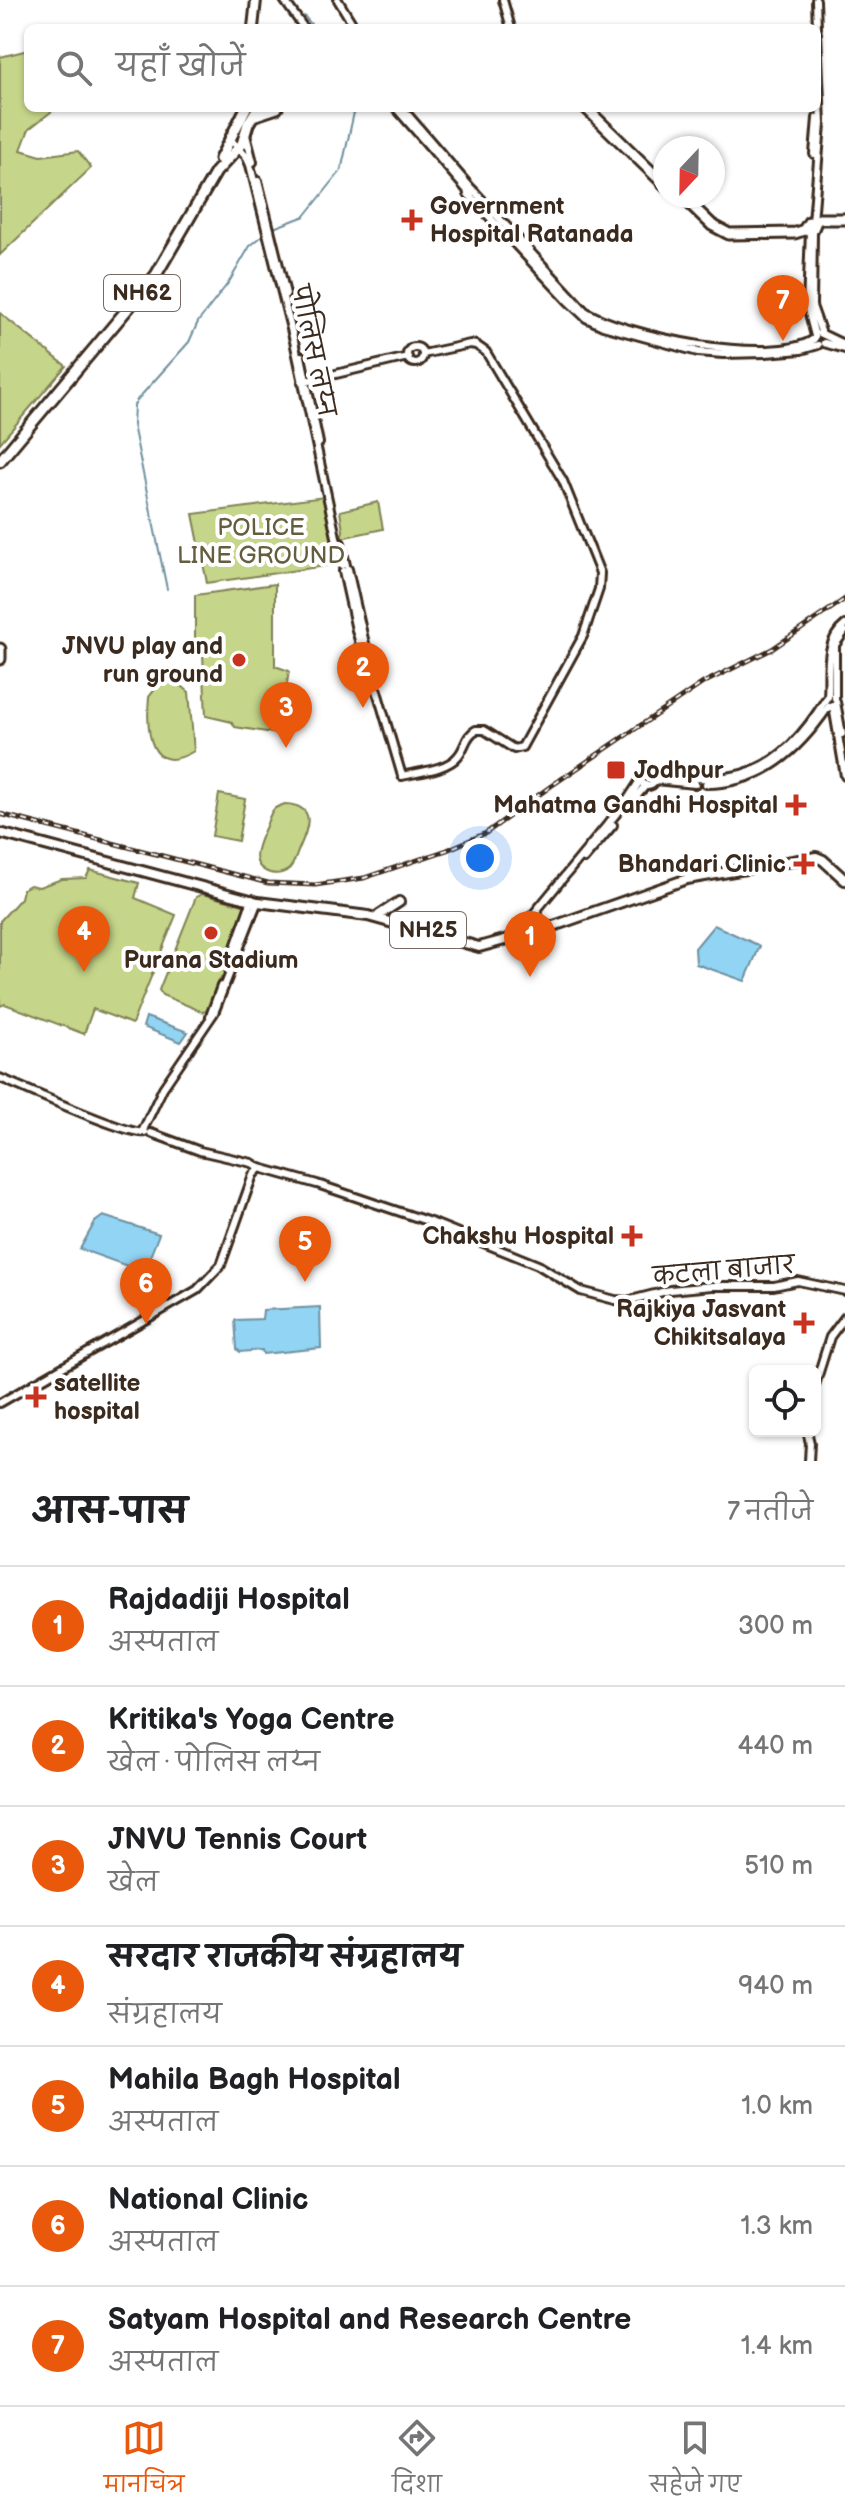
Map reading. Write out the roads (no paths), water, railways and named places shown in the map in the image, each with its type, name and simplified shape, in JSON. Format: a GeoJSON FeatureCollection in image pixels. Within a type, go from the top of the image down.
{"type":"FeatureCollection","features":[{"type":"Feature","properties":{"kind":"highway","name":"NH62"},"geometry":{"type":"LineString","coordinates":[[0,452],[148,279],[231,140],[252,112]]}},
{"type":"Feature","properties":{"kind":"highway","name":"NH62"},"geometry":{"type":"LineString","coordinates":[[0,461],[141,294],[174,247],[216,172],[238,148],[253,112]]}},
{"type":"Feature","properties":{"kind":"highway"},"geometry":{"type":"LineString","coordinates":[[593,112],[653,170]]}},
{"type":"Feature","properties":{"kind":"highway"},"geometry":{"type":"LineString","coordinates":[[690,208],[707,226],[728,237],[802,235],[811,226],[845,220]]}},
{"type":"Feature","properties":{"kind":"highway"},"geometry":{"type":"LineString","coordinates":[[0,649],[0,659]]}},
{"type":"Feature","properties":{"kind":"main road"},"geometry":{"type":"LineString","coordinates":[[251,24],[254,0]]}},
{"type":"Feature","properties":{"kind":"main road","name":"NH25"},"geometry":{"type":"LineString","coordinates":[[0,832],[255,900],[368,916],[475,947],[504,942],[527,932]]}},
{"type":"Feature","properties":{"kind":"main road","name":"NH25"},"geometry":{"type":"LineString","coordinates":[[255,900],[351,909],[476,944],[527,932],[696,876],[813,855],[845,877]]}},
{"type":"Feature","properties":{"kind":"main road"},"geometry":{"type":"LineString","coordinates":[[379,915],[399,902]]}},
{"type":"Feature","properties":{"kind":"street"},"geometry":{"type":"LineString","coordinates":[[282,0],[299,24]]}},
{"type":"Feature","properties":{"kind":"street"},"geometry":{"type":"LineString","coordinates":[[338,0],[353,24]]}},
{"type":"Feature","properties":{"kind":"street"},"geometry":{"type":"LineString","coordinates":[[503,0],[510,24]]}},
{"type":"Feature","properties":{"kind":"street"},"geometry":{"type":"LineString","coordinates":[[814,0],[815,24]]}},
{"type":"Feature","properties":{"kind":"street"},"geometry":{"type":"LineString","coordinates":[[402,112],[470,191],[585,311],[697,346],[720,349],[798,346],[820,338],[845,347]]}},
{"type":"Feature","properties":{"kind":"street"},"geometry":{"type":"LineString","coordinates":[[817,112],[811,226],[812,306],[820,338]]}},
{"type":"Feature","properties":{"kind":"street"},"geometry":{"type":"LineString","coordinates":[[811,226],[820,112]]}},
{"type":"Feature","properties":{"kind":"street"},"geometry":{"type":"LineString","coordinates":[[246,135],[304,381],[356,630],[402,776],[453,761],[468,736],[476,730],[484,730],[514,749],[522,747],[583,636],[600,580],[597,563],[567,489],[486,352],[470,344],[423,354],[417,363],[408,357],[304,381]]}},
{"type":"Feature","properties":{"kind":"street"},"geometry":{"type":"LineString","coordinates":[[231,140],[250,165],[268,225]]}},
{"type":"Feature","properties":{"kind":"street"},"geometry":{"type":"LineString","coordinates":[[845,628],[835,645],[831,701],[845,776]]}},
{"type":"Feature","properties":{"kind":"street"},"geometry":{"type":"LineString","coordinates":[[831,701],[845,755]]}},
{"type":"Feature","properties":{"kind":"street"},"geometry":{"type":"LineString","coordinates":[[527,932],[531,917],[644,782],[645,772],[697,780],[747,772],[790,749],[831,701]]}},
{"type":"Feature","properties":{"kind":"street"},"geometry":{"type":"LineString","coordinates":[[655,780],[716,783],[760,771],[798,747],[831,701]]}},
{"type":"Feature","properties":{"kind":"street"},"geometry":{"type":"LineString","coordinates":[[651,772],[655,780]]}},
{"type":"Feature","properties":{"kind":"street"},"geometry":{"type":"LineString","coordinates":[[644,782],[652,785],[655,780]]}},
{"type":"Feature","properties":{"kind":"street"},"geometry":{"type":"LineString","coordinates":[[147,1132],[163,1088],[217,1006],[255,900]]}},
{"type":"Feature","properties":{"kind":"street","name":"कटला बाजार"},"geometry":{"type":"LineString","coordinates":[[0,1078],[138,1134],[147,1132],[175,1144],[252,1163],[369,1201],[538,1265],[581,1291],[615,1300],[627,1301],[670,1290],[774,1286],[798,1281],[845,1291]]}},
{"type":"Feature","properties":{"kind":"street"},"geometry":{"type":"LineString","coordinates":[[0,1403],[84,1358],[197,1290],[221,1265],[253,1175],[260,1168]]}},
{"type":"Feature","properties":{"kind":"street"},"geometry":{"type":"LineString","coordinates":[[821,1366],[830,1337],[845,1317]]}},
{"type":"Feature","properties":{"kind":"street"},"geometry":{"type":"LineString","coordinates":[[808,1437],[809,1461]]}},
{"type":"Feature","properties":{"kind":"water"},"geometry":{"type":"Polygon","coordinates":[[[714,925],[760,946],[745,981],[696,964],[695,948],[714,925]]]}},
{"type":"Feature","properties":{"kind":"water"},"geometry":{"type":"Polygon","coordinates":[[[146,1017],[188,1032],[181,1042],[143,1027],[146,1017]]]}},
{"type":"Feature","properties":{"kind":"water"},"geometry":{"type":"Polygon","coordinates":[[[103,1216],[159,1234],[144,1272],[80,1249],[95,1222],[103,1216]]]}},
{"type":"Feature","properties":{"kind":"water"},"geometry":{"type":"Polygon","coordinates":[[[320,1307],[321,1348],[263,1354],[262,1350],[240,1352],[237,1349],[235,1320],[262,1319],[263,1310],[320,1307]]]}},
{"type":"Feature","properties":{"kind":"waterway"},"geometry":{"type":"LineString","coordinates":[[304,16],[311,24]]}},
{"type":"Feature","properties":{"kind":"waterway"},"geometry":{"type":"LineString","coordinates":[[271,229],[305,216],[341,171],[354,112]]}},
{"type":"Feature","properties":{"kind":"waterway"},"geometry":{"type":"LineString","coordinates":[[167,589],[133,425],[134,405],[189,342],[198,322],[229,282],[250,246],[266,233]]}},
{"type":"Feature","properties":{"kind":"railway"},"geometry":{"type":"LineString","coordinates":[[0,814],[268,883],[315,885],[364,878],[447,850],[486,833],[703,683],[772,649],[845,599]]}},
{"type":"Feature","properties":{"kind":"place","name":"Government Hospital Ratanada"},"geometry":{"type":"Point","coordinates":[412,220]}},
{"type":"Feature","properties":{"kind":"place","name":"Satyam Hospital and Research Centre"},"geometry":{"type":"Point","coordinates":[783,341]}},
{"type":"Feature","properties":{"kind":"place","name":"JNVU play and run ground"},"geometry":{"type":"Point","coordinates":[239,660]}},
{"type":"Feature","properties":{"kind":"place","name":"Kritika's Yoga Centre"},"geometry":{"type":"Point","coordinates":[363,708]}},
{"type":"Feature","properties":{"kind":"place","name":"JNVU Tennis Court"},"geometry":{"type":"Point","coordinates":[286,748]}},
{"type":"Feature","properties":{"kind":"place","name":"Jodhpur"},"geometry":{"type":"Point","coordinates":[616,770]}},
{"type":"Feature","properties":{"kind":"place","name":"Mahatma Gandhi Hospital"},"geometry":{"type":"Point","coordinates":[796,805]}},
{"type":"Feature","properties":{"kind":"place","name":"Bhandari Clinic"},"geometry":{"type":"Point","coordinates":[804,864]}},
{"type":"Feature","properties":{"kind":"place","name":"Purana Stadium"},"geometry":{"type":"Point","coordinates":[211,933]}},
{"type":"Feature","properties":{"kind":"place","name":"सरदार राजकीय संग्रहालय"},"geometry":{"type":"Point","coordinates":[84,972]}},
{"type":"Feature","properties":{"kind":"place","name":"Rajdadiji Hospital"},"geometry":{"type":"Point","coordinates":[530,977]}},
{"type":"Feature","properties":{"kind":"place","name":"Chakshu Hospital"},"geometry":{"type":"Point","coordinates":[632,1236]}},
{"type":"Feature","properties":{"kind":"place","name":"Mahila Bagh Hospital"},"geometry":{"type":"Point","coordinates":[305,1282]}},
{"type":"Feature","properties":{"kind":"place","name":"Rajkiya Jasvant Chikitsalaya"},"geometry":{"type":"Point","coordinates":[804,1323]}},
{"type":"Feature","properties":{"kind":"place","name":"National Clinic"},"geometry":{"type":"Point","coordinates":[146,1324]}},
{"type":"Feature","properties":{"kind":"place","name":"satellite hospital"},"geometry":{"type":"Point","coordinates":[36,1397]}},
{"type":"Feature","properties":{"kind":"park label","name":"POLICE LINE GROUND"},"geometry":{"type":"Point","coordinates":[261,541]}}]}
